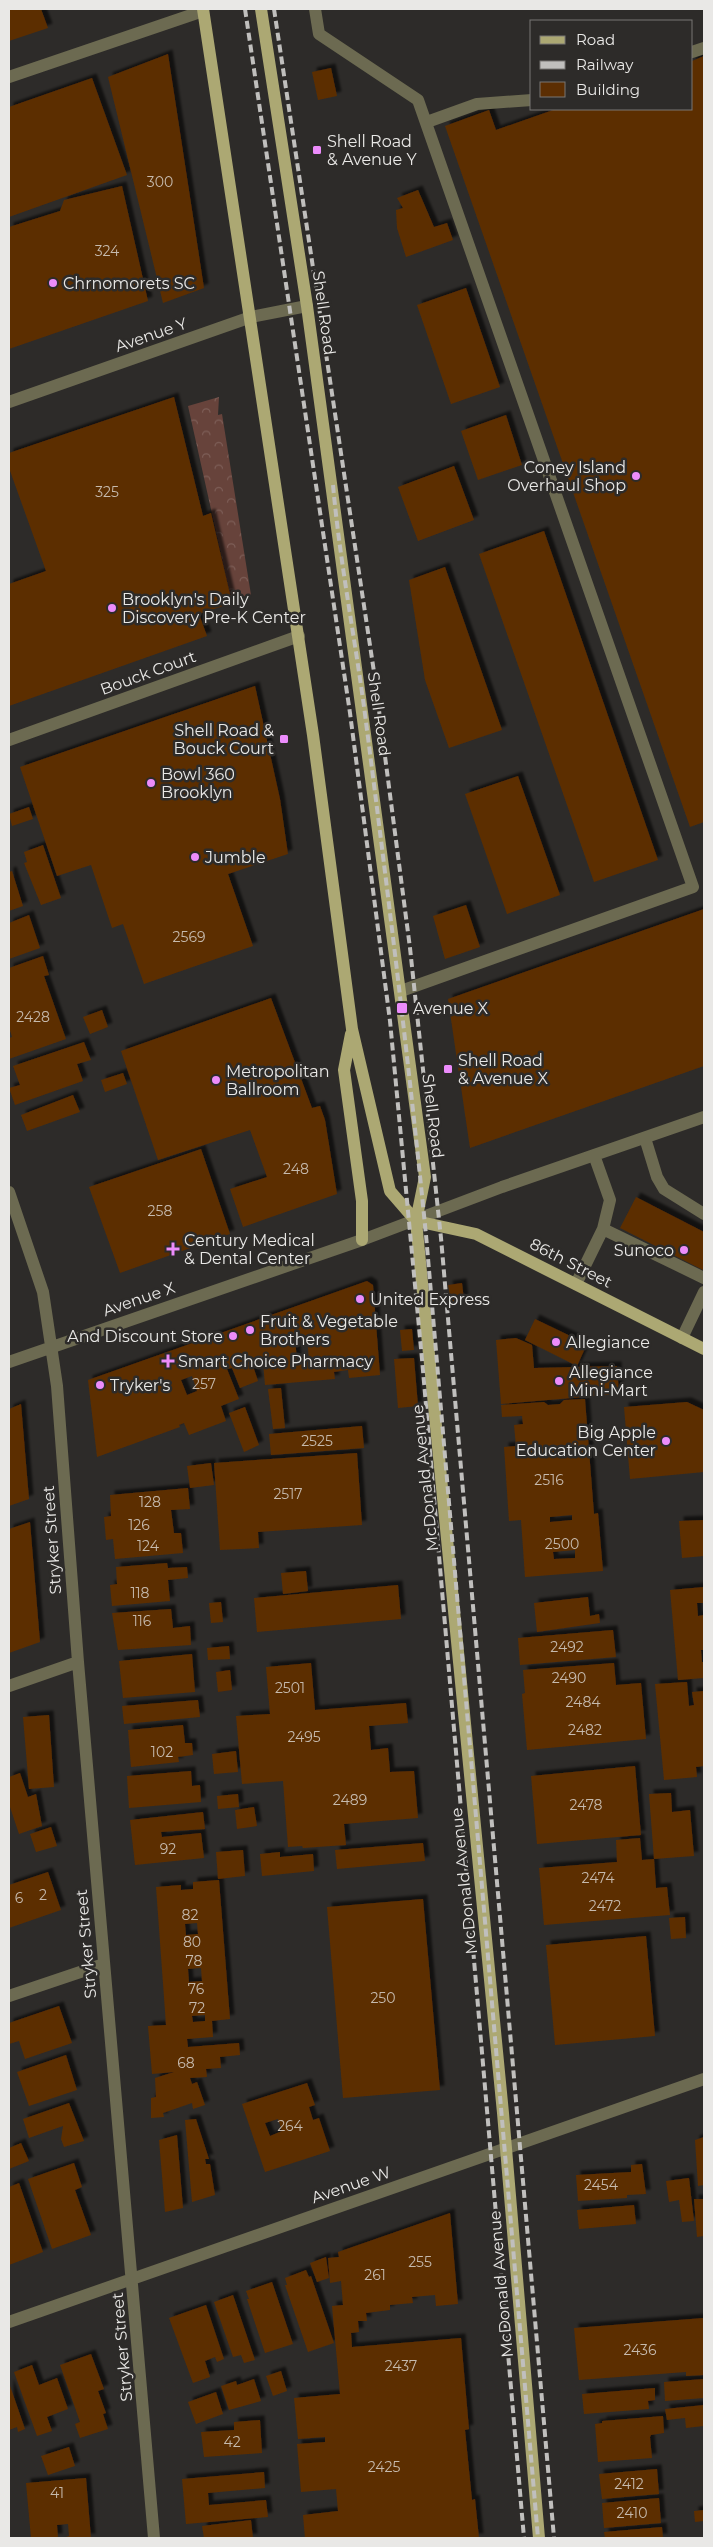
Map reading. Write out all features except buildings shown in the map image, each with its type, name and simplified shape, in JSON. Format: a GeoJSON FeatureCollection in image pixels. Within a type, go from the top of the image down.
{"type":"FeatureCollection","features":[{"type":"Feature","properties":{"kind":"main road","name":"Shell Road"},"geometry":{"type":"LineString","coordinates":[[261,9],[306,306],[401,991],[424,1177],[416,1220]]}},
{"type":"Feature","properties":{"kind":"main road"},"geometry":{"type":"LineString","coordinates":[[203,10],[299,636],[352,1029],[390,1191],[416,1220]]}},
{"type":"Feature","properties":{"kind":"main road"},"geometry":{"type":"LineString","coordinates":[[352,1029],[344,1070],[362,1201],[362,1240]]}},
{"type":"Feature","properties":{"kind":"main road","name":"86th Street"},"geometry":{"type":"LineString","coordinates":[[416,1220],[476,1234],[704,1349]]}},
{"type":"Feature","properties":{"kind":"main road","name":"McDonald Avenue"},"geometry":{"type":"LineString","coordinates":[[416,1220],[506,2148],[539,2538]]}},
{"type":"Feature","properties":{"kind":"street"},"geometry":{"type":"LineString","coordinates":[[315,9],[319,34],[418,100],[699,887],[401,991]]}},
{"type":"Feature","properties":{"kind":"street"},"geometry":{"type":"LineString","coordinates":[[9,77],[203,10]]}},
{"type":"Feature","properties":{"kind":"street"},"geometry":{"type":"LineString","coordinates":[[427,122],[477,104],[530,100]]}},
{"type":"Feature","properties":{"kind":"street","name":"Avenue Y"},"geometry":{"type":"LineString","coordinates":[[9,402],[251,317],[306,306]]}},
{"type":"Feature","properties":{"kind":"street","name":"Bouck Court"},"geometry":{"type":"LineString","coordinates":[[9,740],[299,636]]}},
{"type":"Feature","properties":{"kind":"street","name":"Avenue X"},"geometry":{"type":"LineString","coordinates":[[9,1362],[362,1240],[704,1117]]}},
{"type":"Feature","properties":{"kind":"street"},"geometry":{"type":"LineString","coordinates":[[645,1138],[657,1177],[664,1189],[704,1214]]}},
{"type":"Feature","properties":{"kind":"street"},"geometry":{"type":"LineString","coordinates":[[576,1284],[603,1229],[610,1200],[594,1155]]}},
{"type":"Feature","properties":{"kind":"street","name":"Stryker Street"},"geometry":{"type":"LineString","coordinates":[[9,1192],[44,1292],[57,1386],[78,1662],[154,2538]]}},
{"type":"Feature","properties":{"kind":"street"},"geometry":{"type":"LineString","coordinates":[[603,1229],[704,1278]]}},
{"type":"Feature","properties":{"kind":"street"},"geometry":{"type":"LineString","coordinates":[[682,1338],[704,1292]]}},
{"type":"Feature","properties":{"kind":"street"},"geometry":{"type":"LineString","coordinates":[[9,1686],[78,1662]]}},
{"type":"Feature","properties":{"kind":"street"},"geometry":{"type":"LineString","coordinates":[[9,1996],[104,1964]]}},
{"type":"Feature","properties":{"kind":"street","name":"Avenue W"},"geometry":{"type":"LineString","coordinates":[[9,2322],[704,2079]]}},
{"type":"Feature","properties":{"kind":"green space"},"geometry":{"type":"Polygon","coordinates":[[[219,397],[218,415],[222,414],[251,595],[231,599],[188,406],[219,397]]]}},
{"type":"Feature","properties":{"kind":"railway"},"geometry":{"type":"LineString","coordinates":[[245,9],[350,713],[390,1021],[422,1359],[524,2538]]}},
{"type":"Feature","properties":{"kind":"railway"},"geometry":{"type":"LineString","coordinates":[[274,9],[374,672],[410,948],[441,1238],[554,2538]]}},
{"type":"Feature","properties":{"kind":"railway"},"geometry":{"type":"LineString","coordinates":[[333,485],[382,850],[426,1235],[538,2538]]}},
{"type":"Feature","properties":{"kind":"place","name":"Shell Road & Avenue Y"},"geometry":{"type":"Point","coordinates":[317,150]}},
{"type":"Feature","properties":{"kind":"place","name":"Chrnomorets SC"},"geometry":{"type":"Point","coordinates":[53,283]}},
{"type":"Feature","properties":{"kind":"place","name":"Coney Island Overhaul Shop"},"geometry":{"type":"Point","coordinates":[636,476]}},
{"type":"Feature","properties":{"kind":"place","name":"Brooklyn's Daily Discovery Pre-K Center"},"geometry":{"type":"Point","coordinates":[112,608]}},
{"type":"Feature","properties":{"kind":"place","name":"Shell Road & Bouck Court"},"geometry":{"type":"Point","coordinates":[284,739]}},
{"type":"Feature","properties":{"kind":"place","name":"Bowl 360 Brooklyn"},"geometry":{"type":"Point","coordinates":[151,783]}},
{"type":"Feature","properties":{"kind":"place","name":"Jumble"},"geometry":{"type":"Point","coordinates":[195,857]}},
{"type":"Feature","properties":{"kind":"place","name":"Avenue X"},"geometry":{"type":"Point","coordinates":[402,1008]}},
{"type":"Feature","properties":{"kind":"place","name":"Shell Road & Avenue X"},"geometry":{"type":"Point","coordinates":[448,1069]}},
{"type":"Feature","properties":{"kind":"place","name":"Metropolitan Ballroom"},"geometry":{"type":"Point","coordinates":[216,1080]}},
{"type":"Feature","properties":{"kind":"place","name":"Century Medical & Dental Center"},"geometry":{"type":"Point","coordinates":[173,1249]}},
{"type":"Feature","properties":{"kind":"place","name":"Sunoco"},"geometry":{"type":"Point","coordinates":[684,1250]}},
{"type":"Feature","properties":{"kind":"place","name":"United Express"},"geometry":{"type":"Point","coordinates":[360,1299]}},
{"type":"Feature","properties":{"kind":"place","name":"Fruit & Vegetable Brothers"},"geometry":{"type":"Point","coordinates":[250,1330]}},
{"type":"Feature","properties":{"kind":"place","name":"And Discount Store"},"geometry":{"type":"Point","coordinates":[233,1336]}},
{"type":"Feature","properties":{"kind":"place","name":"Allegiance"},"geometry":{"type":"Point","coordinates":[556,1342]}},
{"type":"Feature","properties":{"kind":"place","name":"Smart Choice Pharmacy"},"geometry":{"type":"Point","coordinates":[168,1361]}},
{"type":"Feature","properties":{"kind":"place","name":"Allegiance Mini-Mart"},"geometry":{"type":"Point","coordinates":[559,1381]}},
{"type":"Feature","properties":{"kind":"place","name":"Tryker's"},"geometry":{"type":"Point","coordinates":[100,1385]}},
{"type":"Feature","properties":{"kind":"place","name":"Big Apple Education Center"},"geometry":{"type":"Point","coordinates":[666,1441]}}]}
